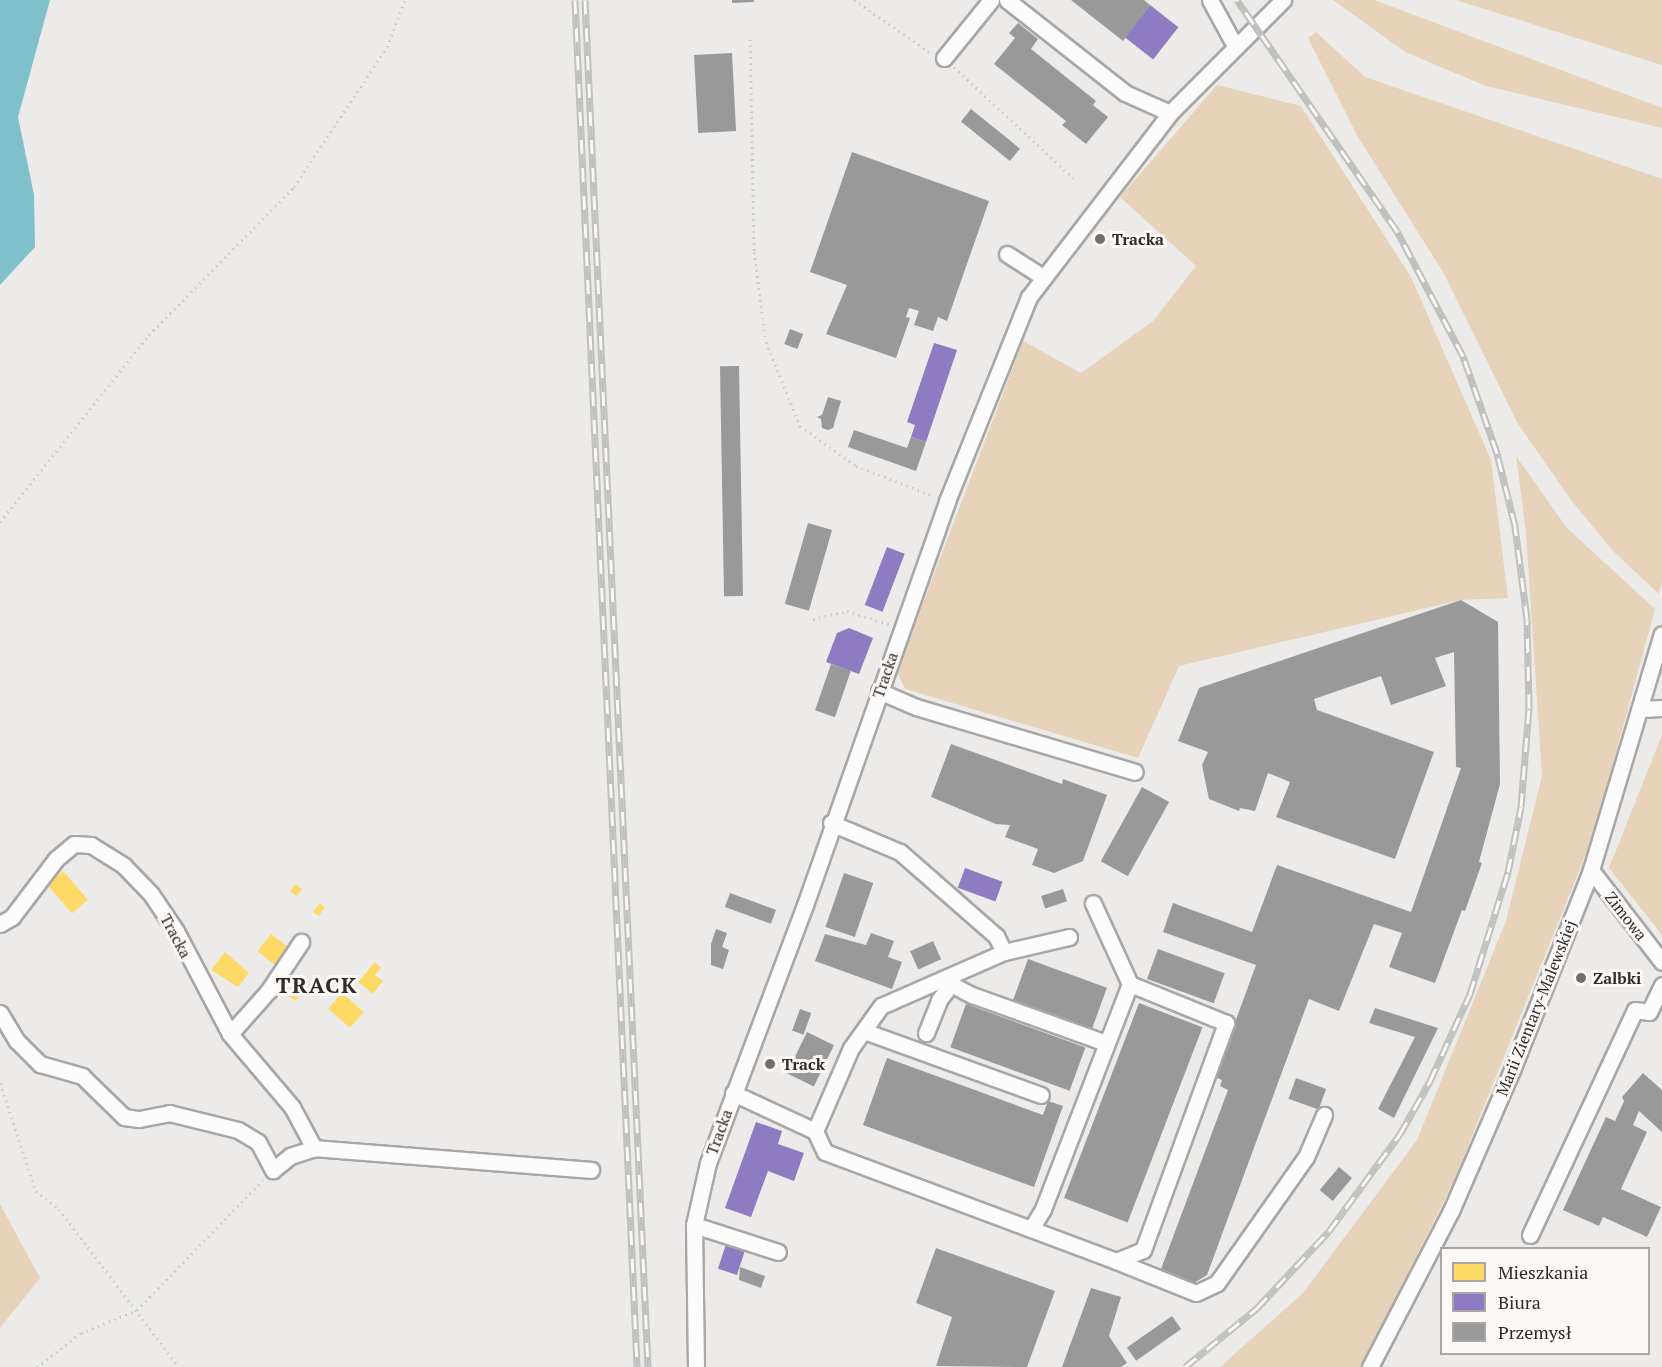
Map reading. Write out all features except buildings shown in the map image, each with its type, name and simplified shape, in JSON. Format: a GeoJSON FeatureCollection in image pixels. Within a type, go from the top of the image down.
{"type":"FeatureCollection","features":[{"type":"Feature","properties":{"kind":"street"},"geometry":{"type":"LineString","coordinates":[[944,58],[991,0]]}},
{"type":"Feature","properties":{"kind":"street"},"geometry":{"type":"LineString","coordinates":[[1007,0],[1125,93],[1170,113]]}},
{"type":"Feature","properties":{"kind":"street"},"geometry":{"type":"LineString","coordinates":[[1210,0],[1235,46]]}},
{"type":"Feature","properties":{"kind":"street","name":"Tracka"},"geometry":{"type":"LineString","coordinates":[[696,1367],[694,1225],[708,1163],[805,905],[831,823],[947,501],[1029,297],[1170,113],[1283,0]]}},
{"type":"Feature","properties":{"kind":"street"},"geometry":{"type":"LineString","coordinates":[[1007,254],[1043,277]]}},
{"type":"Feature","properties":{"kind":"street","name":"Marii Zientary-Malewskiej"},"geometry":{"type":"LineString","coordinates":[[1370,1367],[1451,1211],[1512,1070],[1591,870],[1662,634]]}},
{"type":"Feature","properties":{"kind":"street"},"geometry":{"type":"LineString","coordinates":[[879,691],[916,707],[1135,772]]}},
{"type":"Feature","properties":{"kind":"street"},"geometry":{"type":"LineString","coordinates":[[1641,709],[1662,708]]}},
{"type":"Feature","properties":{"kind":"street"},"geometry":{"type":"LineString","coordinates":[[831,823],[900,852],[996,936],[1004,952]]}},
{"type":"Feature","properties":{"kind":"street","name":"Tracka"},"geometry":{"type":"LineString","coordinates":[[0,924],[12,917],[67,849],[74,844],[91,845],[124,866],[151,894],[176,931],[230,1034],[292,1107],[314,1148]]}},
{"type":"Feature","properties":{"kind":"street","name":"Zimowa"},"geometry":{"type":"LineString","coordinates":[[1591,870],[1662,962]]}},
{"type":"Feature","properties":{"kind":"street"},"geometry":{"type":"LineString","coordinates":[[1093,903],[1130,984],[1226,1023],[1143,1250],[1116,1261]]}},
{"type":"Feature","properties":{"kind":"street"},"geometry":{"type":"LineString","coordinates":[[814,1131],[851,1048],[881,1006],[949,980],[1004,952],[1069,937]]}},
{"type":"Feature","properties":{"kind":"street"},"geometry":{"type":"LineString","coordinates":[[230,1034],[269,990],[301,942]]}},
{"type":"Feature","properties":{"kind":"street"},"geometry":{"type":"LineString","coordinates":[[926,1033],[949,980]]}},
{"type":"Feature","properties":{"kind":"street"},"geometry":{"type":"LineString","coordinates":[[949,980],[972,995],[1107,1042]]}},
{"type":"Feature","properties":{"kind":"street"},"geometry":{"type":"LineString","coordinates":[[1031,1229],[1043,1209],[1130,984]]}},
{"type":"Feature","properties":{"kind":"street"},"geometry":{"type":"LineString","coordinates":[[1530,1235],[1635,1010],[1649,1011],[1662,985]]}},
{"type":"Feature","properties":{"kind":"street"},"geometry":{"type":"LineString","coordinates":[[0,1013],[17,1041],[40,1064],[82,1076],[124,1117],[139,1119],[169,1113],[238,1130],[258,1142],[273,1170],[290,1156],[314,1148],[591,1170]]}},
{"type":"Feature","properties":{"kind":"street"},"geometry":{"type":"LineString","coordinates":[[864,1031],[1041,1095]]}},
{"type":"Feature","properties":{"kind":"street"},"geometry":{"type":"LineString","coordinates":[[733,1093],[814,1131],[825,1152],[1196,1293],[1218,1283],[1306,1157],[1324,1115]]}},
{"type":"Feature","properties":{"kind":"street"},"geometry":{"type":"LineString","coordinates":[[694,1225],[778,1252]]}},
{"type":"Feature","properties":{"kind":"path"},"geometry":{"type":"LineString","coordinates":[[0,522],[149,335],[294,187],[387,46],[405,0]]}},
{"type":"Feature","properties":{"kind":"path"},"geometry":{"type":"LineString","coordinates":[[854,0],[924,50],[944,58],[1073,178]]}},
{"type":"Feature","properties":{"kind":"path"},"geometry":{"type":"LineString","coordinates":[[750,39],[754,252],[766,342],[800,426],[856,466],[947,501]]}},
{"type":"Feature","properties":{"kind":"path"},"geometry":{"type":"LineString","coordinates":[[813,619],[848,611],[901,628]]}},
{"type":"Feature","properties":{"kind":"path"},"geometry":{"type":"LineString","coordinates":[[0,1083],[36,1191],[59,1209],[178,1367]]}},
{"type":"Feature","properties":{"kind":"path"},"geometry":{"type":"LineString","coordinates":[[37,1367],[81,1333],[137,1310],[273,1170]]}},
{"type":"Feature","properties":{"kind":"shaded area"},"geometry":{"type":"Polygon","coordinates":[[[1333,0],[1374,0],[1662,108],[1662,128],[1486,86],[1405,52],[1333,0]]]}},
{"type":"Feature","properties":{"kind":"shaded area"},"geometry":{"type":"Polygon","coordinates":[[[1456,0],[1662,0],[1662,65],[1456,0]]]}},
{"type":"Feature","properties":{"kind":"shaded area"},"geometry":{"type":"Polygon","coordinates":[[[1316,32],[1365,77],[1662,179],[1662,582],[1659,594],[1612,550],[1571,500],[1518,424],[1443,272],[1358,137],[1308,38],[1316,32]]]}},
{"type":"Feature","properties":{"kind":"shaded area"},"geometry":{"type":"Polygon","coordinates":[[[1217,85],[1301,106],[1411,277],[1491,460],[1508,598],[1461,600],[1179,666],[1138,758],[905,689],[897,671],[1023,341],[1081,373],[1153,321],[1196,266],[1120,197],[1217,85]]]}},
{"type":"Feature","properties":{"kind":"shaded area"},"geometry":{"type":"Polygon","coordinates":[[[1516,456],[1567,528],[1655,609],[1594,834],[1453,1183],[1361,1367],[1220,1367],[1303,1293],[1417,1140],[1506,921],[1542,776],[1526,533],[1516,456]]]}},
{"type":"Feature","properties":{"kind":"shaded area"},"geometry":{"type":"Polygon","coordinates":[[[1662,735],[1662,935],[1609,868],[1662,735]]]}},
{"type":"Feature","properties":{"kind":"shaded area"},"geometry":{"type":"Polygon","coordinates":[[[0,1204],[40,1278],[0,1328],[0,1204]]]}},
{"type":"Feature","properties":{"kind":"water"},"geometry":{"type":"Polygon","coordinates":[[[0,0],[50,0],[18,117],[34,195],[35,247],[0,285],[0,0]]]}},
{"type":"Feature","properties":{"kind":"railway"},"geometry":{"type":"LineString","coordinates":[[575,0],[637,1367]]}},
{"type":"Feature","properties":{"kind":"railway"},"geometry":{"type":"LineString","coordinates":[[585,0],[648,1367]]}},
{"type":"Feature","properties":{"kind":"railway"},"geometry":{"type":"LineString","coordinates":[[1185,1367],[1257,1308],[1329,1231],[1400,1134],[1430,1081],[1470,994],[1508,872],[1521,807],[1529,708],[1527,619],[1515,526],[1497,453],[1463,356],[1397,231],[1237,0]]}},
{"type":"Feature","properties":{"kind":"place","name":"Tracka"},"geometry":{"type":"Point","coordinates":[1100,239]}},
{"type":"Feature","properties":{"kind":"place","name":"Zalbki"},"geometry":{"type":"Point","coordinates":[1581,978]}},
{"type":"Feature","properties":{"kind":"place","name":"Track"},"geometry":{"type":"Point","coordinates":[770,1064]}},
{"type":"Feature","properties":{"kind":"district","name":"TRACK"},"geometry":{"type":"Point","coordinates":[317,985]}}]}
